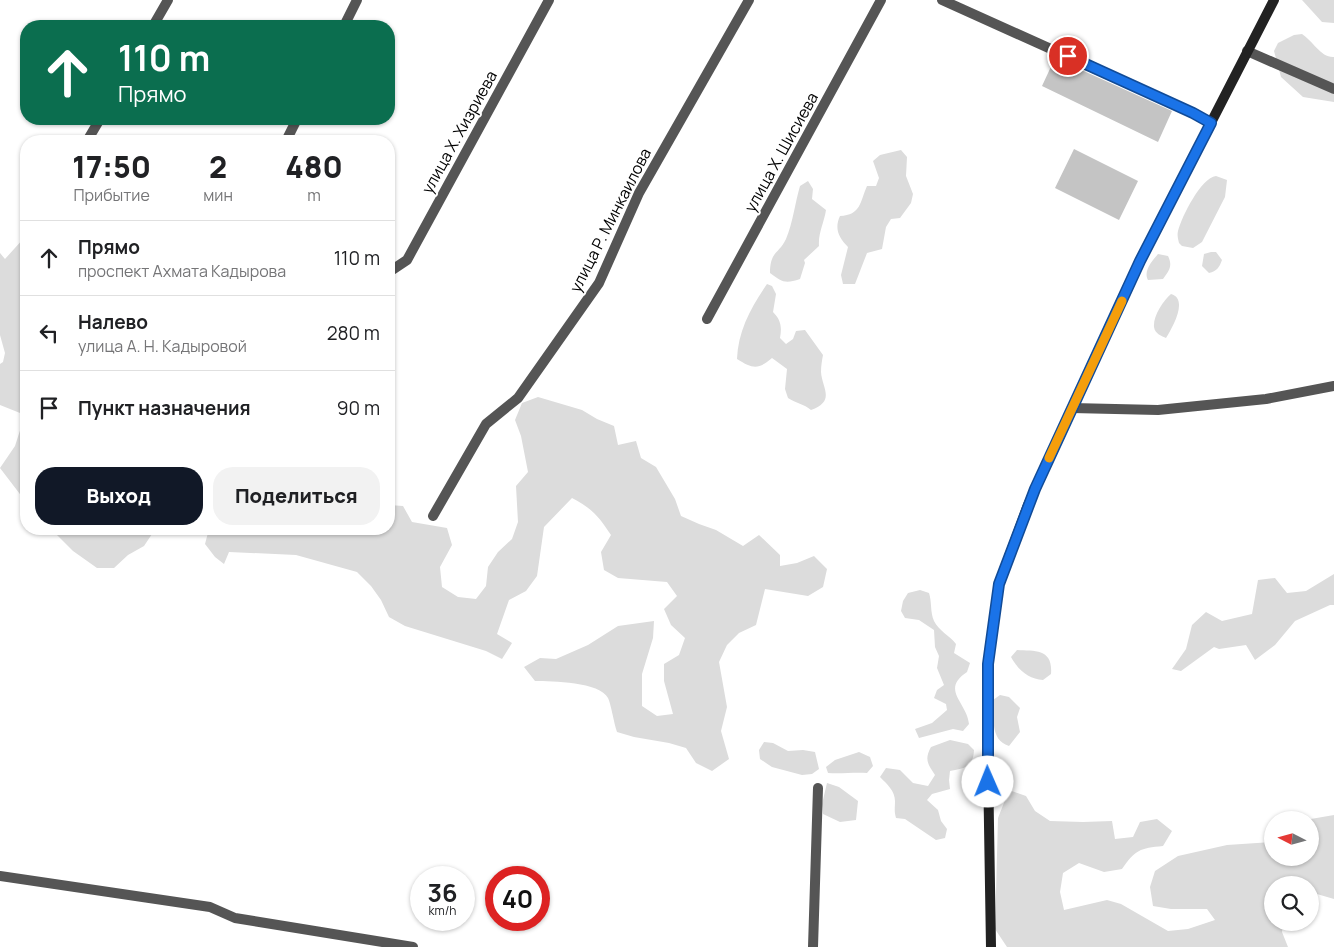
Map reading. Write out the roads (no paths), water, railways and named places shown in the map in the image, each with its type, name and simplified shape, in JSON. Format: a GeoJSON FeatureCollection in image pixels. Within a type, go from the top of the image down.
{"type":"FeatureCollection","features":[{"type":"Feature","properties":{"kind":"street"},"geometry":{"type":"LineString","coordinates":[[156,20],[168,0]]}},
{"type":"Feature","properties":{"kind":"street"},"geometry":{"type":"LineString","coordinates":[[347,20],[357,0]]}},
{"type":"Feature","properties":{"kind":"street","name":"улица Х. Хизриева"},"geometry":{"type":"LineString","coordinates":[[395,268],[407,260],[549,0]]}},
{"type":"Feature","properties":{"kind":"street","name":"улица Р. Минкаилова"},"geometry":{"type":"LineString","coordinates":[[433,516],[486,424],[518,398],[598,283],[639,193],[750,0]]}},
{"type":"Feature","properties":{"kind":"street","name":"улица Х. Шисиева"},"geometry":{"type":"LineString","coordinates":[[707,318],[881,0]]}},
{"type":"Feature","properties":{"kind":"street"},"geometry":{"type":"LineString","coordinates":[[942,0],[1193,113],[1211,123]]}},
{"type":"Feature","properties":{"kind":"street"},"geometry":{"type":"LineString","coordinates":[[991,947],[988,664],[999,584],[1028,505],[1140,261],[1274,0]]}},
{"type":"Feature","properties":{"kind":"street"},"geometry":{"type":"LineString","coordinates":[[1247,51],[1334,89]]}},
{"type":"Feature","properties":{"kind":"street"},"geometry":{"type":"LineString","coordinates":[[1072,408],[1158,410],[1266,398],[1334,386]]}},
{"type":"Feature","properties":{"kind":"street"},"geometry":{"type":"LineString","coordinates":[[813,947],[818,788]]}},
{"type":"Feature","properties":{"kind":"street"},"geometry":{"type":"LineString","coordinates":[[0,876],[210,906],[235,918],[367,943],[413,947]]}}]}
